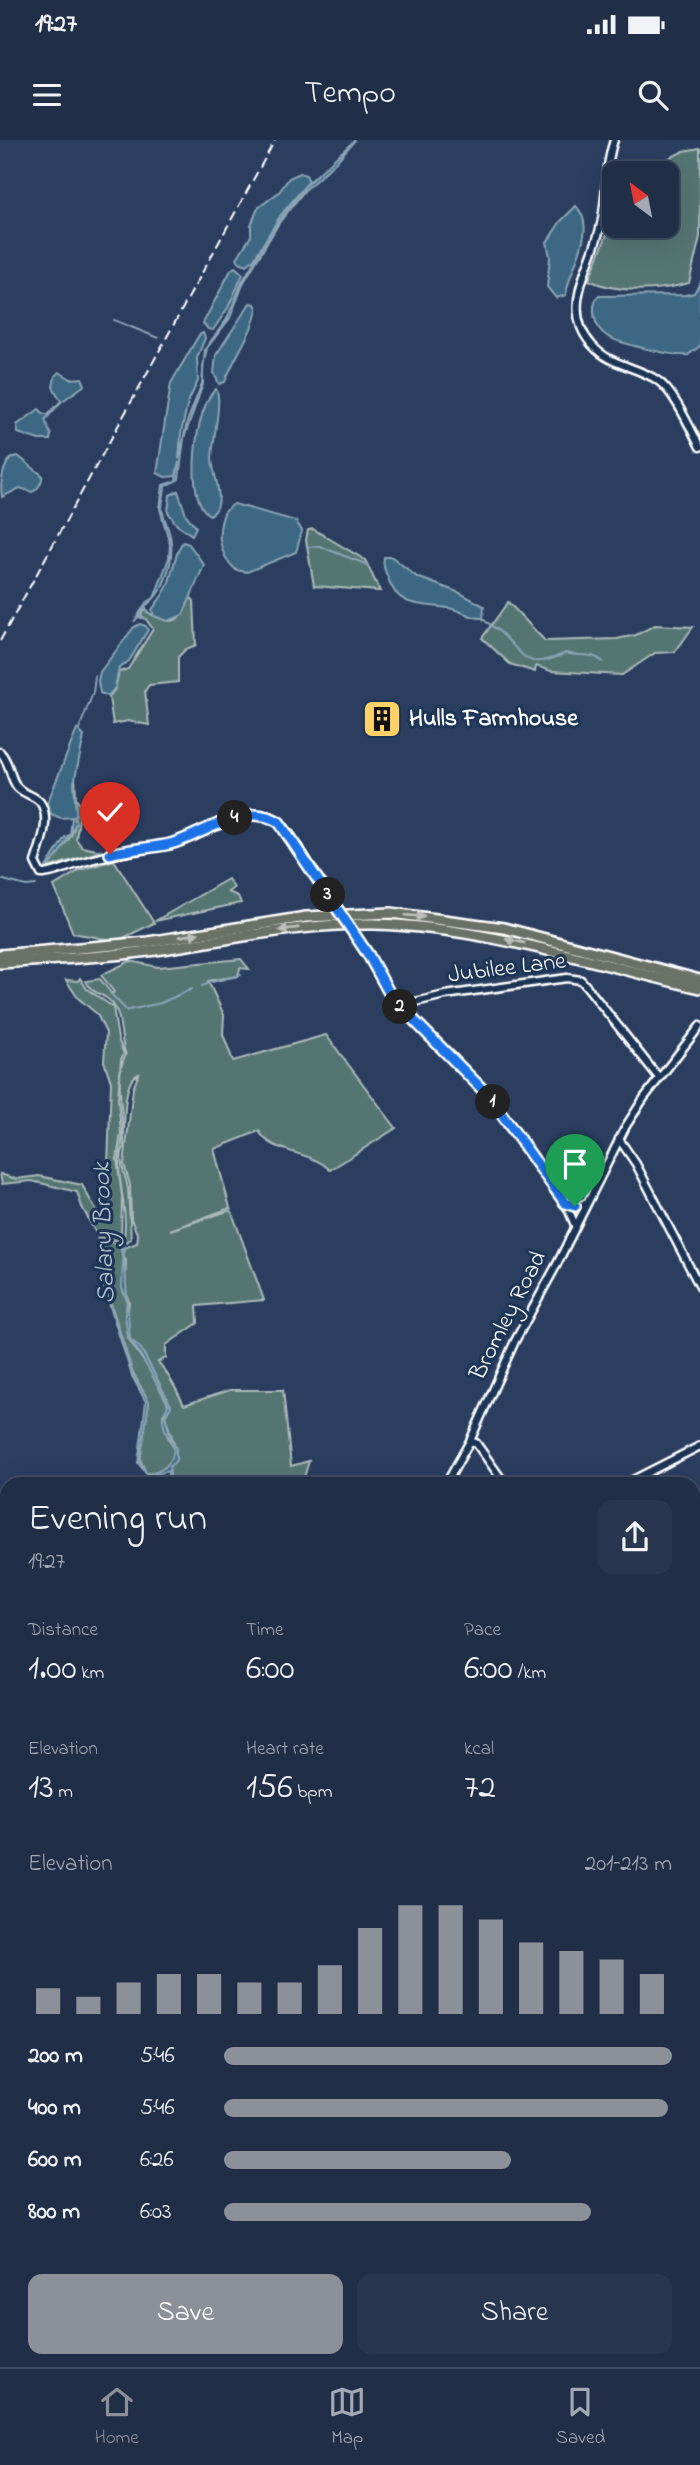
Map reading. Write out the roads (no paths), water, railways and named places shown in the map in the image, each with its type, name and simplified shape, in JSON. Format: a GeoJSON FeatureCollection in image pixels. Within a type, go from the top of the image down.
{"type":"FeatureCollection","features":[{"type":"Feature","properties":{"kind":"highway"},"geometry":{"type":"LineString","coordinates":[[0,956],[148,942],[306,916],[391,914],[504,928],[700,980]]}},
{"type":"Feature","properties":{"kind":"highway"},"geometry":{"type":"LineString","coordinates":[[0,963],[166,949],[305,927],[372,924],[422,927],[497,937],[700,988]]}},
{"type":"Feature","properties":{"kind":"street"},"geometry":{"type":"LineString","coordinates":[[614,140],[607,167],[600,227],[579,287],[578,305],[582,326],[589,341],[607,358],[648,375],[665,387],[700,447]]}},
{"type":"Feature","properties":{"kind":"street"},"geometry":{"type":"LineString","coordinates":[[0,752],[9,763],[17,787],[39,801],[44,810],[42,839],[35,862],[41,874],[50,874],[61,868],[119,852],[175,842],[230,820],[258,815],[272,818],[282,825],[364,949],[398,1006],[488,1095],[565,1203],[575,1225]]}},
{"type":"Feature","properties":{"kind":"street","name":"Jubilee Lane"},"geometry":{"type":"LineString","coordinates":[[398,1006],[445,995],[575,978],[587,987],[659,1078]]}},
{"type":"Feature","properties":{"kind":"street","name":"Bromley Road"},"geometry":{"type":"LineString","coordinates":[[450,1477],[470,1441],[505,1362],[619,1139],[637,1108],[700,1026]]}},
{"type":"Feature","properties":{"kind":"street"},"geometry":{"type":"LineString","coordinates":[[619,1139],[636,1164],[700,1287]]}},
{"type":"Feature","properties":{"kind":"street"},"geometry":{"type":"LineString","coordinates":[[565,1203],[573,1206],[585,1204]]}},
{"type":"Feature","properties":{"kind":"street"},"geometry":{"type":"LineString","coordinates":[[470,1441],[476,1443],[500,1477]]}},
{"type":"Feature","properties":{"kind":"street"},"geometry":{"type":"LineString","coordinates":[[639,1477],[700,1446]]}},
{"type":"Feature","properties":{"kind":"water"},"geometry":{"type":"Polygon","coordinates":[[[355,140],[336,162],[305,190],[279,223],[244,282],[230,318],[207,348],[204,362],[205,349],[227,319],[242,282],[278,222],[307,184],[355,140]]]}},
{"type":"Feature","properties":{"kind":"water"},"geometry":{"type":"Polygon","coordinates":[[[300,173],[306,175],[309,181],[280,216],[254,259],[247,265],[239,262],[237,258],[251,236],[251,225],[258,208],[279,192],[289,178],[300,173]]]}},
{"type":"Feature","properties":{"kind":"water"},"geometry":{"type":"Polygon","coordinates":[[[576,206],[585,226],[584,237],[566,295],[556,298],[547,287],[550,257],[547,242],[561,221],[576,206]]]}},
{"type":"Feature","properties":{"kind":"water"},"geometry":{"type":"Polygon","coordinates":[[[235,267],[243,274],[228,308],[213,330],[208,329],[203,323],[235,267]]]}},
{"type":"Feature","properties":{"kind":"water"},"geometry":{"type":"Polygon","coordinates":[[[700,283],[700,346],[688,355],[659,352],[622,342],[607,336],[596,323],[594,306],[598,296],[685,295],[694,293],[700,283]]]}},
{"type":"Feature","properties":{"kind":"water"},"geometry":{"type":"Polygon","coordinates":[[[250,303],[257,308],[252,326],[225,382],[219,384],[214,373],[216,355],[250,303]]]}},
{"type":"Feature","properties":{"kind":"water"},"geometry":{"type":"Polygon","coordinates":[[[203,333],[205,338],[197,358],[198,381],[188,402],[179,459],[187,422],[202,383],[203,372],[203,384],[184,438],[179,479],[176,480],[179,462],[176,476],[165,477],[157,473],[171,383],[199,335],[203,333]]]}},
{"type":"Feature","properties":{"kind":"water"},"geometry":{"type":"Polygon","coordinates":[[[59,372],[71,379],[82,378],[85,385],[61,402],[45,420],[51,435],[50,440],[39,440],[18,433],[17,425],[39,409],[48,414],[61,401],[53,387],[55,376],[59,372]]]}},
{"type":"Feature","properties":{"kind":"water"},"geometry":{"type":"Polygon","coordinates":[[[216,389],[218,411],[212,459],[219,498],[215,511],[210,515],[202,507],[197,492],[195,453],[202,414],[216,389]]]}},
{"type":"Feature","properties":{"kind":"water"},"geometry":{"type":"Polygon","coordinates":[[[18,456],[42,475],[41,482],[32,492],[20,488],[2,497],[5,467],[18,456]]]}},
{"type":"Feature","properties":{"kind":"water"},"geometry":{"type":"Polygon","coordinates":[[[173,482],[165,486],[162,508],[170,536],[171,555],[170,565],[154,598],[169,558],[170,544],[160,509],[163,485],[173,482]]]}},
{"type":"Feature","properties":{"kind":"water"},"geometry":{"type":"Polygon","coordinates":[[[178,491],[186,515],[196,527],[192,535],[177,525],[168,512],[170,495],[178,491]]]}},
{"type":"Feature","properties":{"kind":"water"},"geometry":{"type":"Polygon","coordinates":[[[234,504],[296,521],[302,531],[296,552],[247,572],[236,570],[225,557],[220,542],[220,527],[225,511],[234,504]]]}},
{"type":"Feature","properties":{"kind":"water"},"geometry":{"type":"Polygon","coordinates":[[[183,542],[189,544],[204,565],[183,615],[168,621],[154,616],[152,610],[166,589],[183,542]]]}},
{"type":"Feature","properties":{"kind":"water"},"geometry":{"type":"Polygon","coordinates":[[[384,557],[392,557],[417,577],[460,593],[484,606],[483,618],[453,609],[406,601],[393,589],[384,568],[384,557]]]}},
{"type":"Feature","properties":{"kind":"water"},"geometry":{"type":"Polygon","coordinates":[[[140,624],[148,630],[129,661],[119,668],[115,688],[108,696],[100,693],[100,672],[134,627],[140,624]]]}},
{"type":"Feature","properties":{"kind":"water"},"geometry":{"type":"Polygon","coordinates":[[[77,729],[84,736],[74,783],[76,823],[70,834],[72,817],[61,818],[51,814],[47,804],[77,729]]]}},
{"type":"Feature","properties":{"kind":"water"},"geometry":{"type":"Polygon","coordinates":[[[69,835],[59,853],[45,869],[65,837],[69,835]]]}},
{"type":"Feature","properties":{"kind":"water"},"geometry":{"type":"Polygon","coordinates":[[[97,1238],[107,1261],[104,1282],[115,1319],[133,1374],[149,1402],[140,1462],[147,1474],[158,1471],[165,1467],[174,1452],[163,1419],[168,1404],[139,1352],[128,1338],[125,1315],[127,1300],[122,1288],[123,1259],[120,1243],[123,1244],[130,1339],[141,1349],[171,1406],[165,1416],[176,1448],[176,1460],[169,1467],[170,1477],[168,1477],[168,1471],[148,1476],[138,1463],[146,1402],[132,1376],[102,1281],[105,1259],[97,1238]]]}},
{"type":"Feature","properties":{"kind":"waterway"},"geometry":{"type":"LineString","coordinates":[[114,320],[158,338]]}},
{"type":"Feature","properties":{"kind":"waterway"},"geometry":{"type":"LineString","coordinates":[[307,547],[319,546],[368,565]]}},
{"type":"Feature","properties":{"kind":"waterway"},"geometry":{"type":"LineString","coordinates":[[483,619],[528,659],[543,661],[566,653],[595,657],[603,662]]}},
{"type":"Feature","properties":{"kind":"waterway"},"geometry":{"type":"LineString","coordinates":[[79,729],[93,693],[95,676]]}},
{"type":"Feature","properties":{"kind":"waterway","name":"Salary Brook"},"geometry":{"type":"LineString","coordinates":[[0,879],[26,886],[36,885]]}},
{"type":"Feature","properties":{"kind":"waterway"},"geometry":{"type":"LineString","coordinates":[[212,982],[241,975]]}},
{"type":"Feature","properties":{"kind":"waterway"},"geometry":{"type":"LineString","coordinates":[[202,986],[209,983]]}},
{"type":"Feature","properties":{"kind":"waterway"},"geometry":{"type":"LineString","coordinates":[[129,1010],[161,1003],[192,989]]}},
{"type":"Feature","properties":{"kind":"waterway"},"geometry":{"type":"LineString","coordinates":[[110,993],[127,1011]]}},
{"type":"Feature","properties":{"kind":"railway"},"geometry":{"type":"LineString","coordinates":[[0,641],[275,140]]}},
{"type":"Feature","properties":{"kind":"place","name":"Hulls Farmhouse"},"geometry":{"type":"Point","coordinates":[382,719]}}]}
